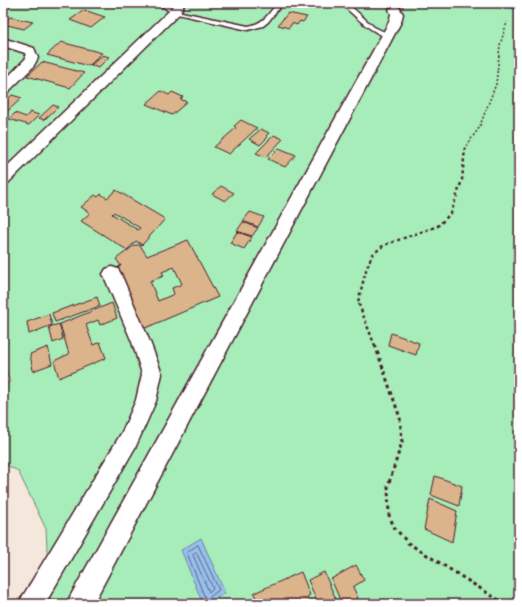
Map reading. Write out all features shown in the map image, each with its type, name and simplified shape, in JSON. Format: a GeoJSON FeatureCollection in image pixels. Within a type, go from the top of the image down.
{"type":"FeatureCollection","features":[{"type":"Feature","properties":{"kind":"street"},"geometry":{"type":"LineString","coordinates":[[3,180],[178,8]]}},
{"type":"Feature","properties":{"kind":"street"},"geometry":{"type":"LineString","coordinates":[[79,604],[388,35],[397,18],[395,9]]}},
{"type":"Feature","properties":{"kind":"street"},"geometry":{"type":"LineString","coordinates":[[3,42],[13,44],[30,51],[32,58],[29,64],[3,89]]}},
{"type":"Feature","properties":{"kind":"street"},"geometry":{"type":"LineString","coordinates":[[31,604],[129,439],[146,401],[152,374],[141,342],[112,274]]}},
{"type":"Feature","properties":{"kind":"lane"},"geometry":{"type":"LineString","coordinates":[[159,3],[248,28],[261,25],[280,3]]}},
{"type":"Feature","properties":{"kind":"lane"},"geometry":{"type":"LineString","coordinates":[[344,3],[372,28],[388,35]]}},
{"type":"Feature","properties":{"kind":"path"},"geometry":{"type":"LineString","coordinates":[[505,604],[408,543],[394,527],[389,515],[388,486],[402,442],[400,418],[374,342],[358,302],[366,270],[372,255],[384,245],[438,226],[451,213],[462,180],[464,149],[479,128],[496,84],[500,45],[508,22]]}},
{"type":"Feature","properties":{"kind":"green space"},"geometry":{"type":"Polygon","coordinates":[[[3,3],[519,3],[519,604],[50,604],[46,529],[18,471],[3,463],[3,386],[10,382],[3,361],[3,3]]]}},
{"type":"Feature","properties":{"kind":"water"},"geometry":{"type":"Polygon","coordinates":[[[201,538],[225,593],[207,604],[203,604],[181,550],[201,538]]]}},
{"type":"Feature","properties":{"kind":"building"},"geometry":{"type":"Polygon","coordinates":[[[377,3],[405,3],[402,9],[377,3]]]}},
{"type":"Feature","properties":{"kind":"building"},"geometry":{"type":"Polygon","coordinates":[[[84,10],[105,17],[91,28],[70,20],[84,10]]]}},
{"type":"Feature","properties":{"kind":"building"},"geometry":{"type":"Polygon","coordinates":[[[288,13],[307,17],[303,22],[300,21],[297,25],[292,23],[289,28],[278,25],[288,13]]]}},
{"type":"Feature","properties":{"kind":"building"},"geometry":{"type":"Polygon","coordinates":[[[10,17],[33,22],[24,29],[3,24],[10,17]]]}},
{"type":"Feature","properties":{"kind":"building"},"geometry":{"type":"Polygon","coordinates":[[[61,42],[102,53],[89,66],[47,55],[61,42]]]}},
{"type":"Feature","properties":{"kind":"building"},"geometry":{"type":"Polygon","coordinates":[[[103,55],[109,57],[98,68],[91,65],[103,55]]]}},
{"type":"Feature","properties":{"kind":"building"},"geometry":{"type":"Polygon","coordinates":[[[42,62],[84,73],[70,88],[27,76],[42,62]]]}},
{"type":"Feature","properties":{"kind":"building"},"geometry":{"type":"Polygon","coordinates":[[[161,91],[169,95],[172,92],[183,97],[180,99],[187,102],[172,115],[146,104],[161,91]]]}},
{"type":"Feature","properties":{"kind":"building"},"geometry":{"type":"Polygon","coordinates":[[[12,95],[22,98],[3,115],[3,104],[12,95]]]}},
{"type":"Feature","properties":{"kind":"building"},"geometry":{"type":"Polygon","coordinates":[[[53,105],[58,107],[44,120],[39,118],[53,105]]]}},
{"type":"Feature","properties":{"kind":"building"},"geometry":{"type":"Polygon","coordinates":[[[30,112],[39,115],[29,125],[9,119],[15,113],[26,117],[30,112]]]}},
{"type":"Feature","properties":{"kind":"building"},"geometry":{"type":"Polygon","coordinates":[[[241,120],[257,128],[229,154],[214,147],[236,128],[234,126],[241,120]]]}},
{"type":"Feature","properties":{"kind":"building"},"geometry":{"type":"Polygon","coordinates":[[[261,129],[269,133],[266,136],[268,137],[260,145],[249,139],[261,129]]]}},
{"type":"Feature","properties":{"kind":"building"},"geometry":{"type":"Polygon","coordinates":[[[274,135],[283,139],[266,157],[256,153],[274,135]]]}},
{"type":"Feature","properties":{"kind":"building"},"geometry":{"type":"Polygon","coordinates":[[[279,148],[296,155],[285,167],[268,159],[279,148]]]}},
{"type":"Feature","properties":{"kind":"building"},"geometry":{"type":"Polygon","coordinates":[[[221,186],[234,193],[225,201],[212,194],[221,186]]]}},
{"type":"Feature","properties":{"kind":"building"},"geometry":{"type":"Polygon","coordinates":[[[116,190],[165,219],[142,245],[136,241],[127,250],[81,221],[90,213],[81,207],[95,195],[98,197],[101,194],[107,198],[116,190]],[[114,212],[112,214],[138,230],[140,228],[114,212]]]}},
{"type":"Feature","properties":{"kind":"building"},"geometry":{"type":"Polygon","coordinates":[[[250,212],[264,217],[258,227],[243,221],[250,212]]]}},
{"type":"Feature","properties":{"kind":"building"},"geometry":{"type":"Polygon","coordinates":[[[243,222],[258,228],[252,236],[237,231],[243,222]]]}},
{"type":"Feature","properties":{"kind":"building"},"geometry":{"type":"Polygon","coordinates":[[[237,232],[252,237],[244,249],[230,243],[237,232]]]}},
{"type":"Feature","properties":{"kind":"building"},"geometry":{"type":"Polygon","coordinates":[[[188,240],[218,297],[143,329],[118,267],[121,266],[116,259],[135,245],[140,245],[147,256],[188,240]],[[174,267],[162,272],[164,276],[150,281],[158,301],[174,294],[172,288],[182,284],[174,267]]]}},
{"type":"Feature","properties":{"kind":"building"},"geometry":{"type":"Polygon","coordinates":[[[97,297],[100,306],[55,322],[52,313],[97,297]]]}},
{"type":"Feature","properties":{"kind":"building"},"geometry":{"type":"Polygon","coordinates":[[[112,303],[117,318],[100,325],[98,320],[86,325],[93,345],[100,342],[106,358],[59,378],[54,361],[69,354],[60,324],[112,303]]]}},
{"type":"Feature","properties":{"kind":"building"},"geometry":{"type":"Polygon","coordinates":[[[49,314],[52,325],[29,334],[27,322],[49,314]]]}},
{"type":"Feature","properties":{"kind":"building"},"geometry":{"type":"Polygon","coordinates":[[[59,324],[63,339],[53,343],[49,327],[59,324]]]}},
{"type":"Feature","properties":{"kind":"building"},"geometry":{"type":"Polygon","coordinates":[[[391,333],[419,343],[416,355],[388,345],[391,333]]]}},
{"type":"Feature","properties":{"kind":"building"},"geometry":{"type":"Polygon","coordinates":[[[48,347],[52,364],[33,371],[30,354],[48,347]]]}},
{"type":"Feature","properties":{"kind":"building"},"geometry":{"type":"Polygon","coordinates":[[[435,476],[462,486],[459,506],[431,495],[435,476]]]}},
{"type":"Feature","properties":{"kind":"building"},"geometry":{"type":"Polygon","coordinates":[[[430,499],[457,511],[452,542],[424,529],[430,499]]]}},
{"type":"Feature","properties":{"kind":"building"},"geometry":{"type":"Polygon","coordinates":[[[356,565],[364,580],[353,587],[358,598],[347,604],[342,604],[331,579],[356,565]]]}},
{"type":"Feature","properties":{"kind":"building"},"geometry":{"type":"Polygon","coordinates":[[[301,572],[310,595],[307,597],[310,604],[258,604],[254,593],[301,572]]]}},
{"type":"Feature","properties":{"kind":"building"},"geometry":{"type":"Polygon","coordinates":[[[324,572],[338,604],[318,604],[308,580],[324,572]]]}},
{"type":"Feature","properties":{"kind":"waterway"},"geometry":{"type":"LineString","coordinates":[[510,3],[519,6]]}}]}
